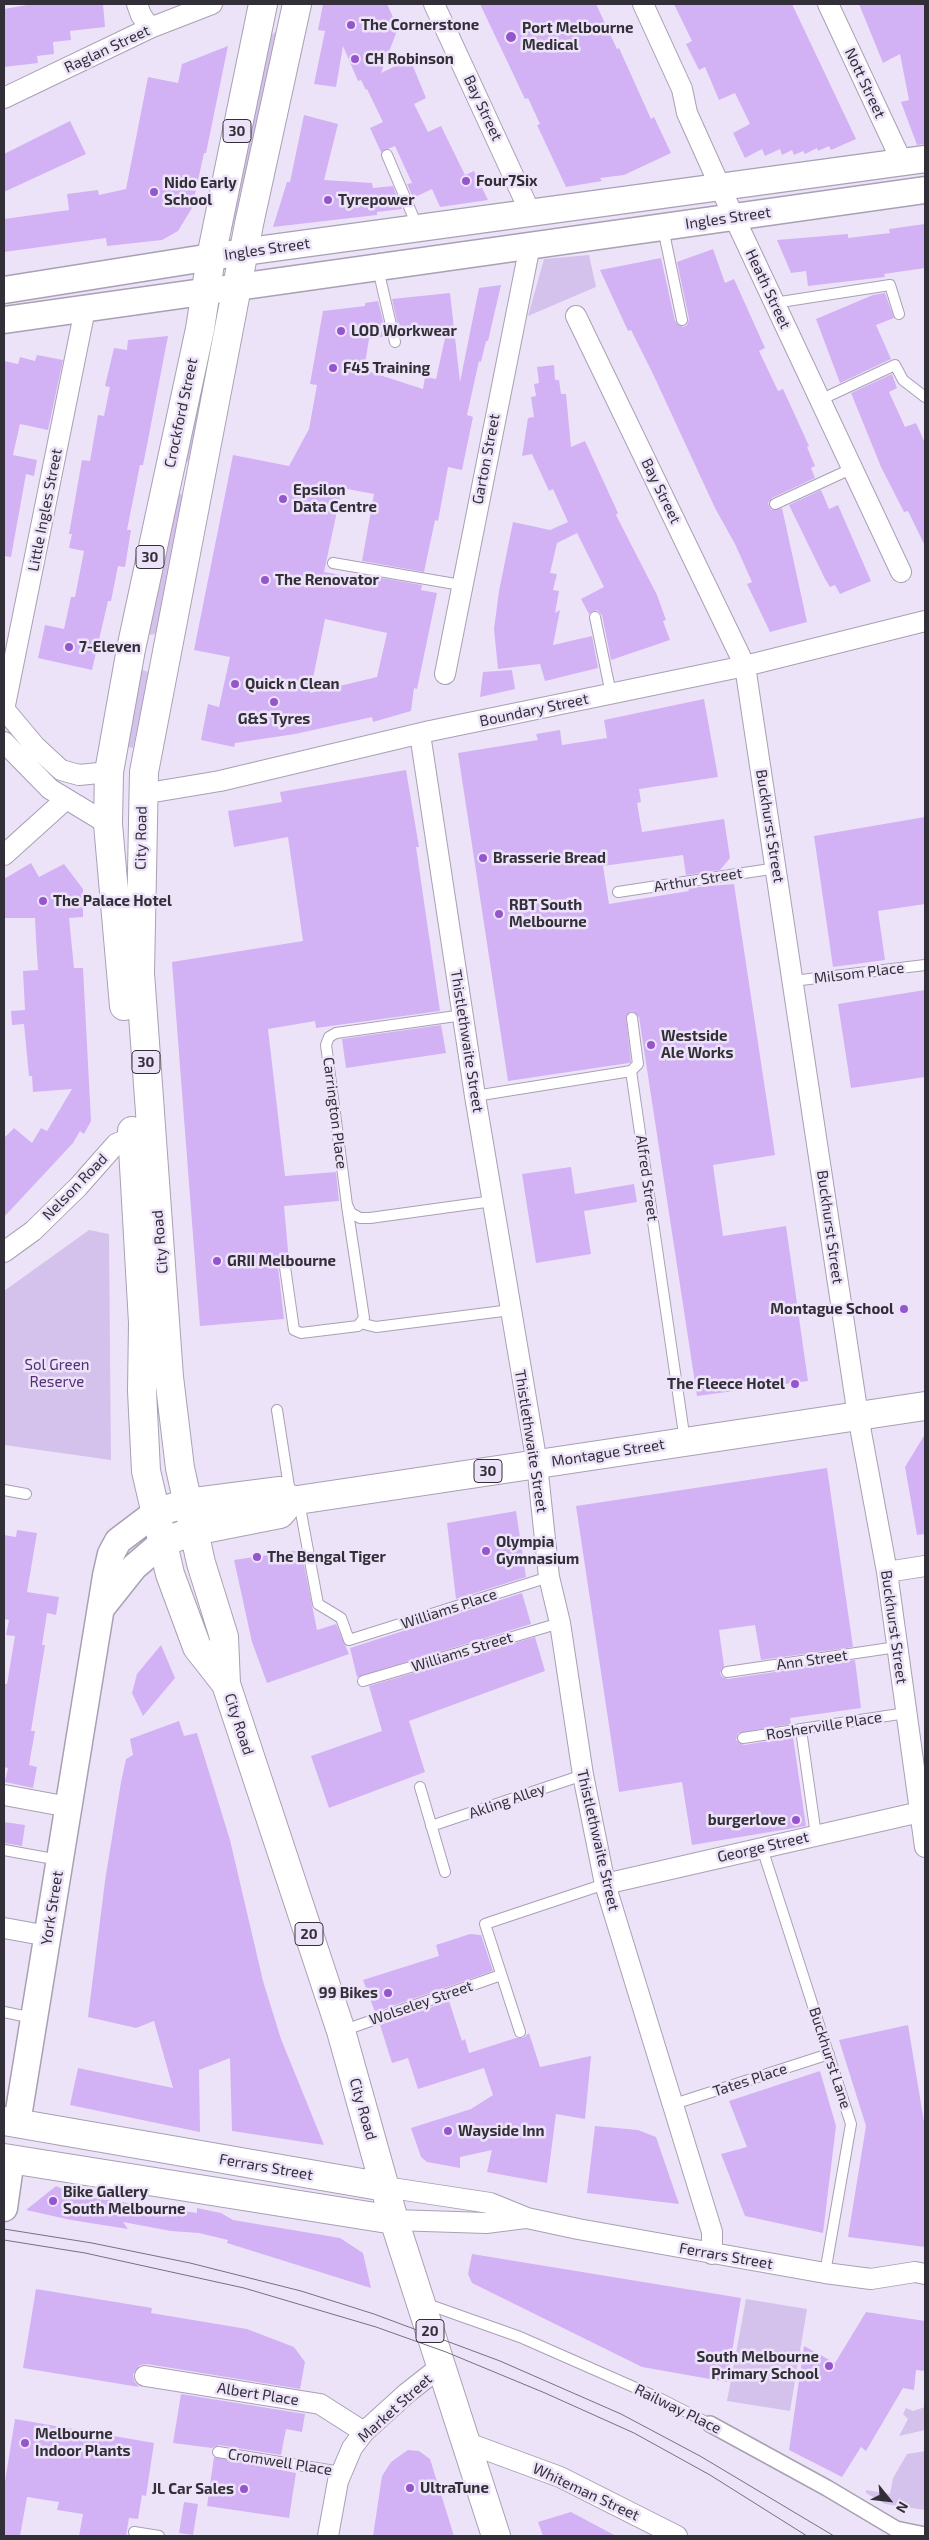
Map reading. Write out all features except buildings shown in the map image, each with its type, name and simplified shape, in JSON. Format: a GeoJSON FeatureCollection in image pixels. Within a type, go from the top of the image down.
{"type":"FeatureCollection","features":[{"type":"Feature","properties":{"kind":"main road","name":"Crockford Street"},"geometry":{"type":"LineString","coordinates":[[108,824],[109,772],[131,649],[206,293],[211,257],[263,4]]}},
{"type":"Feature","properties":{"kind":"main road","name":"Crockford Street"},"geometry":{"type":"LineString","coordinates":[[142,794],[144,766],[243,252],[296,4]]}},
{"type":"Feature","properties":{"kind":"main road"},"geometry":{"type":"LineString","coordinates":[[168,472],[199,480]]}},
{"type":"Feature","properties":{"kind":"main road"},"geometry":{"type":"LineString","coordinates":[[131,649],[165,655]]}},
{"type":"Feature","properties":{"kind":"main road"},"geometry":{"type":"LineString","coordinates":[[109,772],[128,794],[142,794]]}},
{"type":"Feature","properties":{"kind":"main road","name":"City Road"},"geometry":{"type":"LineString","coordinates":[[142,794],[140,974],[143,1427],[146,1471],[170,1574],[196,1647],[226,1684]]}},
{"type":"Feature","properties":{"kind":"main road","name":"City Road"},"geometry":{"type":"LineString","coordinates":[[108,824],[124,997],[142,1132],[180,1468],[201,1563],[224,1638],[226,1684],[341,2031],[394,2220],[496,2536]]}},
{"type":"Feature","properties":{"kind":"main road","name":"Montague Street"},"geometry":{"type":"LineString","coordinates":[[162,1543],[194,1531],[280,1514],[295,1500],[925,1406]]}},
{"type":"Feature","properties":{"kind":"main road"},"geometry":{"type":"LineString","coordinates":[[155,1513],[187,1503],[280,1491],[295,1500]]}},
{"type":"Feature","properties":{"kind":"main road","name":"York Street"},"geometry":{"type":"LineString","coordinates":[[8,2158],[10,2122]]}},
{"type":"Feature","properties":{"kind":"main road","name":"Ferrars Street"},"geometry":{"type":"LineString","coordinates":[[10,2122],[385,2187]]}},
{"type":"Feature","properties":{"kind":"main road","name":"Ferrars Street"},"geometry":{"type":"LineString","coordinates":[[8,2158],[394,2220]]}},
{"type":"Feature","properties":{"kind":"street"},"geometry":{"type":"LineString","coordinates":[[137,4],[150,28]]}},
{"type":"Feature","properties":{"kind":"street","name":"Raglan Street"},"geometry":{"type":"LineString","coordinates":[[4,98],[150,28],[212,4]]}},
{"type":"Feature","properties":{"kind":"street","name":"Bay Street"},"geometry":{"type":"LineString","coordinates":[[434,4],[531,214]]}},
{"type":"Feature","properties":{"kind":"street","name":"Heath Street"},"geometry":{"type":"LineString","coordinates":[[643,4],[682,88],[687,113],[734,217],[901,572]]}},
{"type":"Feature","properties":{"kind":"street","name":"Nott Street"},"geometry":{"type":"LineString","coordinates":[[828,4],[914,161]]}},
{"type":"Feature","properties":{"kind":"street","name":"Ingles Street"},"geometry":{"type":"LineString","coordinates":[[4,290],[243,252],[914,161]]}},
{"type":"Feature","properties":{"kind":"street","name":"Ingles Street"},"geometry":{"type":"LineString","coordinates":[[4,320],[925,190]]}},
{"type":"Feature","properties":{"kind":"street"},"geometry":{"type":"LineString","coordinates":[[530,245],[531,214]]}},
{"type":"Feature","properties":{"kind":"street","name":"Garton Street"},"geometry":{"type":"LineString","coordinates":[[444,674],[530,245]]}},
{"type":"Feature","properties":{"kind":"street","name":"Little Ingles Street"},"geometry":{"type":"LineString","coordinates":[[4,709],[85,309]]}},
{"type":"Feature","properties":{"kind":"street","name":"Bay Street"},"geometry":{"type":"LineString","coordinates":[[576,316],[745,666]]}},
{"type":"Feature","properties":{"kind":"street","name":"Boundary Street"},"geometry":{"type":"LineString","coordinates":[[142,794],[220,781],[420,734],[745,666],[925,621]]}},
{"type":"Feature","properties":{"kind":"street","name":"Buckhurst Street"},"geometry":{"type":"LineString","coordinates":[[745,666],[777,868],[858,1416],[887,1572],[925,1847]]}},
{"type":"Feature","properties":{"kind":"street"},"geometry":{"type":"LineString","coordinates":[[4,709],[35,746],[62,770],[79,775],[109,772]]}},
{"type":"Feature","properties":{"kind":"street","name":"Thistlethwaite Street"},"geometry":{"type":"LineString","coordinates":[[420,734],[475,1096],[537,1464],[549,1577],[560,1623],[583,1775],[605,1884],[671,2105],[712,2232],[712,2254]]}},
{"type":"Feature","properties":{"kind":"street"},"geometry":{"type":"LineString","coordinates":[[4,742],[50,789],[65,800],[108,824]]}},
{"type":"Feature","properties":{"kind":"street"},"geometry":{"type":"LineString","coordinates":[[4,855],[65,800]]}},
{"type":"Feature","properties":{"kind":"street","name":"Nelson Road"},"geometry":{"type":"LineString","coordinates":[[4,1252],[33,1230],[78,1187],[116,1144],[142,1132]]}},
{"type":"Feature","properties":{"kind":"street","name":"York Street"},"geometry":{"type":"LineString","coordinates":[[10,2122],[34,2018],[111,1554],[118,1541],[132,1528],[155,1513]]}},
{"type":"Feature","properties":{"kind":"street","name":"York Street"},"geometry":{"type":"LineString","coordinates":[[102,1608],[116,1587],[134,1567],[162,1543]]}},
{"type":"Feature","properties":{"kind":"street"},"geometry":{"type":"LineString","coordinates":[[887,1572],[925,1566]]}},
{"type":"Feature","properties":{"kind":"street"},"geometry":{"type":"LineString","coordinates":[[4,1795],[69,1807]]}},
{"type":"Feature","properties":{"kind":"street","name":"George Street"},"geometry":{"type":"LineString","coordinates":[[605,1884],[816,1834],[920,1812]]}},
{"type":"Feature","properties":{"kind":"street"},"geometry":{"type":"LineString","coordinates":[[4,1928],[48,1936]]}},
{"type":"Feature","properties":{"kind":"street","name":"York Street"},"geometry":{"type":"LineString","coordinates":[[4,2208],[8,2158]]}},
{"type":"Feature","properties":{"kind":"street","name":"Ferrars Street"},"geometry":{"type":"LineString","coordinates":[[385,2187],[490,2203],[527,2218],[712,2254],[825,2273],[871,2279],[915,2272],[925,2274]]}},
{"type":"Feature","properties":{"kind":"street","name":"Ferrars Street"},"geometry":{"type":"LineString","coordinates":[[394,2220],[486,2223],[527,2218]]}},
{"type":"Feature","properties":{"kind":"street","name":"Market Street"},"geometry":{"type":"LineString","coordinates":[[328,2536],[341,2472],[352,2448],[364,2432],[407,2392],[440,2367]]}},
{"type":"Feature","properties":{"kind":"street","name":"Albert Place"},"geometry":{"type":"LineString","coordinates":[[145,2376],[320,2404],[364,2432]]}},
{"type":"Feature","properties":{"kind":"street","name":"Railway Place"},"geometry":{"type":"LineString","coordinates":[[710,2424],[827,2488],[896,2529],[925,2535]]}},
{"type":"Feature","properties":{"kind":"street","name":"Whiteman Street"},"geometry":{"type":"LineString","coordinates":[[465,2442],[560,2477],[677,2536]]}},
{"type":"Feature","properties":{"kind":"lane"},"geometry":{"type":"LineString","coordinates":[[387,155],[418,229]]}},
{"type":"Feature","properties":{"kind":"lane"},"geometry":{"type":"LineString","coordinates":[[663,227],[682,320]]}},
{"type":"Feature","properties":{"kind":"lane"},"geometry":{"type":"LineString","coordinates":[[378,268],[395,342]]}},
{"type":"Feature","properties":{"kind":"lane"},"geometry":{"type":"LineString","coordinates":[[774,303],[890,285],[899,314]]}},
{"type":"Feature","properties":{"kind":"lane"},"geometry":{"type":"LineString","coordinates":[[820,400],[895,365],[903,380],[925,397]]}},
{"type":"Feature","properties":{"kind":"lane"},"geometry":{"type":"LineString","coordinates":[[775,504],[853,468]]}},
{"type":"Feature","properties":{"kind":"lane"},"geometry":{"type":"LineString","coordinates":[[332,563],[461,585]]}},
{"type":"Feature","properties":{"kind":"lane"},"geometry":{"type":"LineString","coordinates":[[595,618],[611,694]]}},
{"type":"Feature","properties":{"kind":"lane","name":"Arthur Street"},"geometry":{"type":"LineString","coordinates":[[618,892],[777,868]]}},
{"type":"Feature","properties":{"kind":"lane","name":"Milsom Place"},"geometry":{"type":"LineString","coordinates":[[793,982],[925,965]]}},
{"type":"Feature","properties":{"kind":"lane","name":"Carrington Place"},"geometry":{"type":"LineString","coordinates":[[360,1323],[364,1318],[326,1045],[329,1037],[336,1033],[463,1016]]}},
{"type":"Feature","properties":{"kind":"lane"},"geometry":{"type":"LineString","coordinates":[[475,1096],[631,1071],[638,1064],[632,1018]]}},
{"type":"Feature","properties":{"kind":"lane","name":"Alfred Street"},"geometry":{"type":"LineString","coordinates":[[631,1071],[685,1442]]}},
{"type":"Feature","properties":{"kind":"lane"},"geometry":{"type":"LineString","coordinates":[[347,1205],[351,1213],[360,1218],[370,1218],[492,1201]]}},
{"type":"Feature","properties":{"kind":"lane"},"geometry":{"type":"LineString","coordinates":[[285,1267],[294,1330],[301,1333],[358,1326],[360,1323],[376,1327],[511,1310]]}},
{"type":"Feature","properties":{"kind":"lane"},"geometry":{"type":"LineString","coordinates":[[277,1410],[295,1500]]}},
{"type":"Feature","properties":{"kind":"lane"},"geometry":{"type":"LineString","coordinates":[[4,1490],[26,1494]]}},
{"type":"Feature","properties":{"kind":"lane","name":"Williams Place"},"geometry":{"type":"LineString","coordinates":[[295,1500],[318,1604],[341,1618],[350,1640],[549,1577]]}},
{"type":"Feature","properties":{"kind":"lane","name":"Williams Street"},"geometry":{"type":"LineString","coordinates":[[363,1681],[560,1623]]}},
{"type":"Feature","properties":{"kind":"lane","name":"Ann Street"},"geometry":{"type":"LineString","coordinates":[[727,1672],[897,1647]]}},
{"type":"Feature","properties":{"kind":"lane","name":"Rosherville Place"},"geometry":{"type":"LineString","coordinates":[[742,1738],[906,1713]]}},
{"type":"Feature","properties":{"kind":"lane"},"geometry":{"type":"LineString","coordinates":[[801,1730],[816,1834]]}},
{"type":"Feature","properties":{"kind":"lane","name":"Akling Alley"},"geometry":{"type":"LineString","coordinates":[[431,1826],[583,1775]]}},
{"type":"Feature","properties":{"kind":"lane"},"geometry":{"type":"LineString","coordinates":[[420,1787],[445,1872]]}},
{"type":"Feature","properties":{"kind":"lane","name":"Buckhurst Lane"},"geometry":{"type":"LineString","coordinates":[[762,1848],[851,2124],[825,2273]]}},
{"type":"Feature","properties":{"kind":"lane"},"geometry":{"type":"LineString","coordinates":[[4,1850],[60,1860]]}},
{"type":"Feature","properties":{"kind":"lane"},"geometry":{"type":"LineString","coordinates":[[520,2032],[485,1924],[605,1884]]}},
{"type":"Feature","properties":{"kind":"lane","name":"Wolseley Street"},"geometry":{"type":"LineString","coordinates":[[341,2031],[502,1975]]}},
{"type":"Feature","properties":{"kind":"lane"},"geometry":{"type":"LineString","coordinates":[[4,2012],[34,2018]]}},
{"type":"Feature","properties":{"kind":"lane","name":"Tates Place"},"geometry":{"type":"LineString","coordinates":[[671,2105],[829,2054]]}},
{"type":"Feature","properties":{"kind":"lane","name":"Railway Place"},"geometry":{"type":"LineString","coordinates":[[421,2302],[520,2337],[653,2395],[710,2424]]}},
{"type":"Feature","properties":{"kind":"lane","name":"Cromwell Place"},"geometry":{"type":"LineString","coordinates":[[218,2452],[341,2472]]}},
{"type":"Feature","properties":{"kind":"lane"},"geometry":{"type":"LineString","coordinates":[[134,2532],[159,2536]]}},
{"type":"Feature","properties":{"kind":"green space"},"geometry":{"type":"Polygon","coordinates":[[[277,31],[232,231],[227,231],[270,36],[277,31]]]}},
{"type":"Feature","properties":{"kind":"green space"},"geometry":{"type":"Polygon","coordinates":[[[589,255],[596,287],[528,316],[544,259],[589,255]]]}},
{"type":"Feature","properties":{"kind":"green space"},"geometry":{"type":"Polygon","coordinates":[[[199,399],[203,399],[188,462],[184,461],[199,399]]]}},
{"type":"Feature","properties":{"kind":"green space"},"geometry":{"type":"Polygon","coordinates":[[[177,493],[181,494],[184,498],[160,618],[156,633],[152,635],[147,633],[177,493]]]}},
{"type":"Feature","properties":{"kind":"green space"},"geometry":{"type":"Polygon","coordinates":[[[143,670],[148,672],[148,681],[133,748],[124,746],[140,672],[143,670]]]}},
{"type":"Feature","properties":{"kind":"green space","name":"Sol Green Reserve"},"geometry":{"type":"Polygon","coordinates":[[[89,1230],[109,1234],[111,1460],[4,1445],[4,1291],[89,1230]]]}},
{"type":"Feature","properties":{"kind":"green space"},"geometry":{"type":"Polygon","coordinates":[[[746,2299],[807,2309],[790,2411],[727,2401],[746,2299]]]}},
{"type":"Feature","properties":{"kind":"green space"},"geometry":{"type":"Polygon","coordinates":[[[925,2407],[925,2430],[899,2436],[908,2419],[903,2414],[906,2408],[913,2411],[925,2407]]]}},
{"type":"Feature","properties":{"kind":"green space"},"geometry":{"type":"Polygon","coordinates":[[[925,2451],[925,2510],[885,2504],[866,2493],[866,2490],[890,2494],[893,2478],[907,2454],[925,2451]]]}},
{"type":"Feature","properties":{"kind":"tram line"},"geometry":{"type":"LineString","coordinates":[[4,2229],[92,2243],[190,2263],[301,2291],[374,2314],[500,2361],[621,2414],[700,2456],[834,2536]]}},
{"type":"Feature","properties":{"kind":"tram line"},"geometry":{"type":"LineString","coordinates":[[4,2240],[85,2253],[244,2288],[376,2327],[446,2352],[545,2393],[634,2433],[710,2475],[807,2536]]}},
{"type":"Feature","properties":{"kind":"place","name":"The Cornerstone"},"geometry":{"type":"Point","coordinates":[351,25]}},
{"type":"Feature","properties":{"kind":"place","name":"Port Melbourne Medical"},"geometry":{"type":"Point","coordinates":[511,37]}},
{"type":"Feature","properties":{"kind":"place","name":"CH Robinson"},"geometry":{"type":"Point","coordinates":[355,59]}},
{"type":"Feature","properties":{"kind":"place","name":"Four7Six"},"geometry":{"type":"Point","coordinates":[466,181]}},
{"type":"Feature","properties":{"kind":"place","name":"Nido Early School"},"geometry":{"type":"Point","coordinates":[154,192]}},
{"type":"Feature","properties":{"kind":"place","name":"Tyrepower"},"geometry":{"type":"Point","coordinates":[328,200]}},
{"type":"Feature","properties":{"kind":"place","name":"LOD Workwear"},"geometry":{"type":"Point","coordinates":[341,331]}},
{"type":"Feature","properties":{"kind":"place","name":"F45 Training"},"geometry":{"type":"Point","coordinates":[333,368]}},
{"type":"Feature","properties":{"kind":"place","name":"Epsilon Data Centre"},"geometry":{"type":"Point","coordinates":[283,499]}},
{"type":"Feature","properties":{"kind":"place","name":"The Renovator"},"geometry":{"type":"Point","coordinates":[265,580]}},
{"type":"Feature","properties":{"kind":"place","name":"7-Eleven"},"geometry":{"type":"Point","coordinates":[69,647]}},
{"type":"Feature","properties":{"kind":"place","name":"Quick n Clean"},"geometry":{"type":"Point","coordinates":[235,684]}},
{"type":"Feature","properties":{"kind":"place","name":"G&S Tyres"},"geometry":{"type":"Point","coordinates":[274,702]}},
{"type":"Feature","properties":{"kind":"place","name":"Brasserie Bread"},"geometry":{"type":"Point","coordinates":[483,858]}},
{"type":"Feature","properties":{"kind":"place","name":"The Palace Hotel"},"geometry":{"type":"Point","coordinates":[43,901]}},
{"type":"Feature","properties":{"kind":"place","name":"RBT South Melbourne"},"geometry":{"type":"Point","coordinates":[499,914]}},
{"type":"Feature","properties":{"kind":"place","name":"Westside Ale Works"},"geometry":{"type":"Point","coordinates":[651,1045]}},
{"type":"Feature","properties":{"kind":"place","name":"GRII Melbourne"},"geometry":{"type":"Point","coordinates":[217,1261]}},
{"type":"Feature","properties":{"kind":"place","name":"Montague School"},"geometry":{"type":"Point","coordinates":[904,1309]}},
{"type":"Feature","properties":{"kind":"place","name":"The Fleece Hotel"},"geometry":{"type":"Point","coordinates":[795,1384]}},
{"type":"Feature","properties":{"kind":"place","name":"Olympia Gymnasium"},"geometry":{"type":"Point","coordinates":[486,1551]}},
{"type":"Feature","properties":{"kind":"place","name":"The Bengal Tiger"},"geometry":{"type":"Point","coordinates":[257,1557]}},
{"type":"Feature","properties":{"kind":"place","name":"burgerlove"},"geometry":{"type":"Point","coordinates":[796,1820]}},
{"type":"Feature","properties":{"kind":"place","name":"99 Bikes"},"geometry":{"type":"Point","coordinates":[388,1993]}},
{"type":"Feature","properties":{"kind":"place","name":"Wayside Inn"},"geometry":{"type":"Point","coordinates":[448,2131]}},
{"type":"Feature","properties":{"kind":"place","name":"Bike Gallery South Melbourne"},"geometry":{"type":"Point","coordinates":[53,2201]}},
{"type":"Feature","properties":{"kind":"place","name":"South Melbourne Primary School"},"geometry":{"type":"Point","coordinates":[829,2366]}},
{"type":"Feature","properties":{"kind":"place","name":"Melbourne Indoor Plants"},"geometry":{"type":"Point","coordinates":[25,2443]}},
{"type":"Feature","properties":{"kind":"place","name":"UltraTune"},"geometry":{"type":"Point","coordinates":[410,2488]}},
{"type":"Feature","properties":{"kind":"place","name":"JL Car Sales"},"geometry":{"type":"Point","coordinates":[244,2489]}}]}
